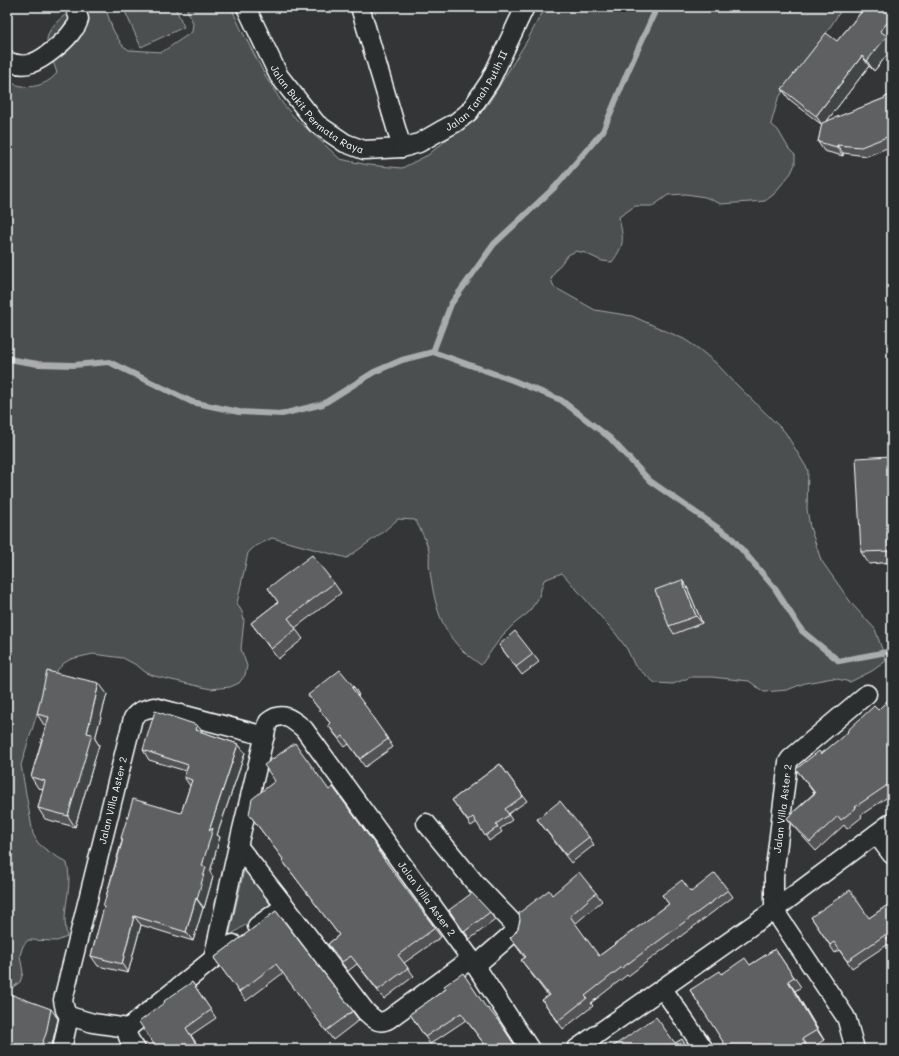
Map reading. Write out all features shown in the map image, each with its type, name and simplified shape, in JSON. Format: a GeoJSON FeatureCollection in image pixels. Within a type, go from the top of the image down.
{"type":"FeatureCollection","features":[{"type":"Feature","properties":{"kind":"street"},"geometry":{"type":"LineString","coordinates":[[7,61],[19,64],[30,64],[42,58],[63,42],[73,31],[79,19],[75,7]]}},
{"type":"Feature","properties":{"kind":"street","name":"Jalan Bukit Permata Raya"},"geometry":{"type":"LineString","coordinates":[[246,7],[279,76],[317,124],[345,143],[364,150],[402,148]]}},
{"type":"Feature","properties":{"kind":"street"},"geometry":{"type":"LineString","coordinates":[[360,7],[402,148]]}},
{"type":"Feature","properties":{"kind":"street","name":"Jalan Tanah Putih II"},"geometry":{"type":"LineString","coordinates":[[402,148],[419,143],[455,123],[469,112],[490,81],[524,7]]}},
{"type":"Feature","properties":{"kind":"street","name":"Jalan Villa Aster 2"},"geometry":{"type":"LineString","coordinates":[[774,910],[774,876],[788,762],[867,694]]}},
{"type":"Feature","properties":{"kind":"street","name":"Jalan Villa Aster 2"},"geometry":{"type":"LineString","coordinates":[[62,1049],[69,1016],[65,1010],[63,1000],[135,714],[143,709],[154,708],[265,736]]}},
{"type":"Feature","properties":{"kind":"street","name":"Jalan Villa Aster 2"},"geometry":{"type":"LineString","coordinates":[[213,959],[268,722],[277,717],[285,716],[295,721],[304,729],[473,962],[530,1049]]}},
{"type":"Feature","properties":{"kind":"street"},"geometry":{"type":"LineString","coordinates":[[576,1049],[774,910],[892,822]]}},
{"type":"Feature","properties":{"kind":"street"},"geometry":{"type":"LineString","coordinates":[[238,846],[366,1012],[379,1022],[384,1022],[473,962],[513,932],[515,925],[475,883],[426,823]]}},
{"type":"Feature","properties":{"kind":"street"},"geometry":{"type":"LineString","coordinates":[[876,834],[892,855]]}},
{"type":"Feature","properties":{"kind":"street"},"geometry":{"type":"LineString","coordinates":[[136,1049],[127,1036],[128,1028],[213,959],[285,906]]}},
{"type":"Feature","properties":{"kind":"street"},"geometry":{"type":"LineString","coordinates":[[774,910],[845,1016],[855,1049]]}},
{"type":"Feature","properties":{"kind":"street"},"geometry":{"type":"LineString","coordinates":[[663,989],[704,1049]]}},
{"type":"Feature","properties":{"kind":"street"},"geometry":{"type":"LineString","coordinates":[[69,1016],[93,1023],[128,1028]]}},
{"type":"Feature","properties":{"kind":"shaded area"},"geometry":{"type":"Polygon","coordinates":[[[75,7],[105,7],[113,30],[122,45],[129,50],[162,52],[192,32],[193,23],[186,7],[231,7],[267,79],[283,104],[297,120],[340,159],[368,165],[402,168],[428,155],[484,109],[528,39],[546,7],[843,7],[825,35],[793,76],[778,99],[771,124],[778,130],[789,149],[795,155],[795,164],[791,173],[773,195],[765,201],[721,204],[705,197],[686,194],[668,195],[653,206],[635,206],[619,217],[622,231],[622,241],[620,250],[612,262],[602,261],[585,253],[576,251],[568,255],[551,279],[554,287],[595,310],[632,316],[684,339],[716,363],[785,432],[808,470],[807,509],[810,527],[821,560],[852,604],[875,629],[886,661],[872,671],[850,682],[833,678],[805,683],[787,690],[764,692],[749,681],[711,677],[691,677],[673,684],[655,683],[635,666],[627,649],[616,634],[562,573],[544,580],[538,599],[528,613],[502,636],[481,665],[457,645],[450,636],[440,616],[429,569],[429,551],[415,520],[398,519],[383,532],[347,558],[272,538],[254,547],[248,553],[237,603],[244,620],[241,649],[247,666],[245,675],[239,683],[230,687],[211,689],[154,676],[123,658],[93,654],[71,659],[64,663],[46,685],[21,765],[33,834],[38,843],[45,849],[67,863],[69,885],[65,918],[67,937],[57,941],[28,940],[23,946],[20,955],[23,973],[20,982],[7,994],[7,80],[20,86],[27,87],[40,85],[52,78],[57,73],[48,46],[48,35],[54,25],[75,7]]]}},
{"type":"Feature","properties":{"kind":"shaded area"},"geometry":{"type":"Polygon","coordinates":[[[123,7],[175,7],[184,27],[141,47],[123,7]]]}},
{"type":"Feature","properties":{"kind":"shaded area"},"geometry":{"type":"Polygon","coordinates":[[[245,866],[272,907],[229,936],[245,866]]]}},
{"type":"Feature","properties":{"kind":"building"},"geometry":{"type":"Polygon","coordinates":[[[862,7],[892,7],[892,17],[880,31],[887,36],[867,61],[862,56],[816,116],[782,89],[826,33],[837,41],[864,9],[862,7]]]}},
{"type":"Feature","properties":{"kind":"building"},"geometry":{"type":"Polygon","coordinates":[[[892,94],[892,135],[861,147],[837,145],[837,147],[818,142],[822,123],[892,94]]]}},
{"type":"Feature","properties":{"kind":"building"},"geometry":{"type":"Polygon","coordinates":[[[892,456],[892,551],[861,552],[856,458],[892,456]]]}},
{"type":"Feature","properties":{"kind":"building"},"geometry":{"type":"Polygon","coordinates":[[[312,555],[334,583],[288,618],[296,629],[271,649],[251,623],[278,602],[268,588],[312,555]]]}},
{"type":"Feature","properties":{"kind":"building"},"geometry":{"type":"Polygon","coordinates":[[[682,580],[696,616],[669,626],[655,590],[682,580]]]}},
{"type":"Feature","properties":{"kind":"building"},"geometry":{"type":"Polygon","coordinates":[[[515,631],[533,654],[516,667],[499,645],[515,631]]]}},
{"type":"Feature","properties":{"kind":"building"},"geometry":{"type":"Polygon","coordinates":[[[340,670],[354,687],[352,688],[388,739],[360,759],[343,736],[339,739],[328,725],[330,723],[308,695],[340,670]]]}},
{"type":"Feature","properties":{"kind":"building"},"geometry":{"type":"Polygon","coordinates":[[[47,671],[99,683],[87,733],[92,734],[68,816],[38,808],[45,781],[31,777],[49,717],[37,714],[47,671]]]}},
{"type":"Feature","properties":{"kind":"building"},"geometry":{"type":"Polygon","coordinates":[[[892,696],[892,782],[855,807],[856,808],[841,820],[838,816],[810,842],[787,818],[815,793],[796,769],[819,751],[821,754],[848,732],[847,731],[874,706],[878,710],[892,696]]]}},
{"type":"Feature","properties":{"kind":"building"},"geometry":{"type":"Polygon","coordinates":[[[155,711],[197,725],[196,730],[238,744],[209,831],[213,828],[202,866],[206,867],[186,932],[134,916],[122,964],[91,956],[103,907],[123,839],[121,838],[133,799],[181,813],[192,780],[184,777],[188,765],[143,750],[155,711]]]}},
{"type":"Feature","properties":{"kind":"building"},"geometry":{"type":"Polygon","coordinates":[[[295,743],[329,790],[333,787],[435,928],[398,955],[408,968],[378,990],[351,956],[342,962],[328,944],[339,935],[249,814],[252,799],[275,781],[264,765],[295,743]]]}},
{"type":"Feature","properties":{"kind":"building"},"geometry":{"type":"Polygon","coordinates":[[[500,764],[523,796],[505,809],[509,815],[496,824],[498,827],[485,836],[473,817],[468,821],[452,800],[500,764]]]}},
{"type":"Feature","properties":{"kind":"building"},"geometry":{"type":"Polygon","coordinates":[[[560,801],[589,837],[566,855],[537,819],[560,801]]]}},
{"type":"Feature","properties":{"kind":"building"},"geometry":{"type":"Polygon","coordinates":[[[579,872],[596,893],[570,916],[599,956],[669,904],[662,895],[682,880],[691,892],[715,873],[728,890],[622,967],[585,996],[587,998],[558,1021],[542,1000],[549,995],[521,960],[526,957],[510,938],[518,928],[520,920],[519,913],[549,890],[552,895],[579,872]]]}},
{"type":"Feature","properties":{"kind":"building"},"geometry":{"type":"Polygon","coordinates":[[[850,890],[869,918],[892,902],[892,946],[885,935],[847,961],[834,942],[830,945],[811,917],[850,890]]]}},
{"type":"Feature","properties":{"kind":"building"},"geometry":{"type":"Polygon","coordinates":[[[472,893],[490,912],[464,932],[449,910],[472,893]]]}},
{"type":"Feature","properties":{"kind":"building"},"geometry":{"type":"Polygon","coordinates":[[[276,911],[353,1011],[326,1031],[276,964],[239,992],[214,958],[276,911]]]}},
{"type":"Feature","properties":{"kind":"building"},"geometry":{"type":"Polygon","coordinates":[[[775,949],[794,977],[788,981],[817,1030],[802,1039],[809,1049],[734,1049],[731,1045],[727,1048],[690,990],[720,971],[722,974],[745,958],[750,965],[775,949]]]}},
{"type":"Feature","properties":{"kind":"building"},"geometry":{"type":"Polygon","coordinates":[[[463,973],[487,1009],[488,1008],[500,1023],[518,1049],[488,1049],[461,1013],[425,1037],[410,1014],[446,989],[444,986],[463,973]]]}},
{"type":"Feature","properties":{"kind":"building"},"geometry":{"type":"Polygon","coordinates":[[[192,982],[211,1010],[186,1028],[199,1049],[157,1049],[139,1022],[165,1002],[164,1001],[192,982]]]}},
{"type":"Feature","properties":{"kind":"building"},"geometry":{"type":"Polygon","coordinates":[[[7,993],[51,1009],[46,1034],[40,1048],[43,1049],[7,1049],[7,1034],[9,1029],[7,1028],[7,993]]]}},
{"type":"Feature","properties":{"kind":"building"},"geometry":{"type":"Polygon","coordinates":[[[656,1017],[675,1043],[682,1039],[688,1049],[609,1049],[656,1017]]]}},
{"type":"Feature","properties":{"kind":"building"},"geometry":{"type":"Polygon","coordinates":[[[892,1043],[892,1049],[884,1049],[892,1043]]]}},
{"type":"Feature","properties":{"kind":"waterway"},"geometry":{"type":"LineString","coordinates":[[433,352],[451,304],[494,244],[556,186],[603,131],[657,7]]}},
{"type":"Feature","properties":{"kind":"waterway"},"geometry":{"type":"LineString","coordinates":[[7,358],[38,364],[73,365],[109,362],[192,402],[239,412],[282,414],[323,404],[374,372],[402,360],[433,352],[512,380],[561,400],[610,438],[650,481],[731,537],[774,587],[802,631],[839,661],[892,651]]}}]}
